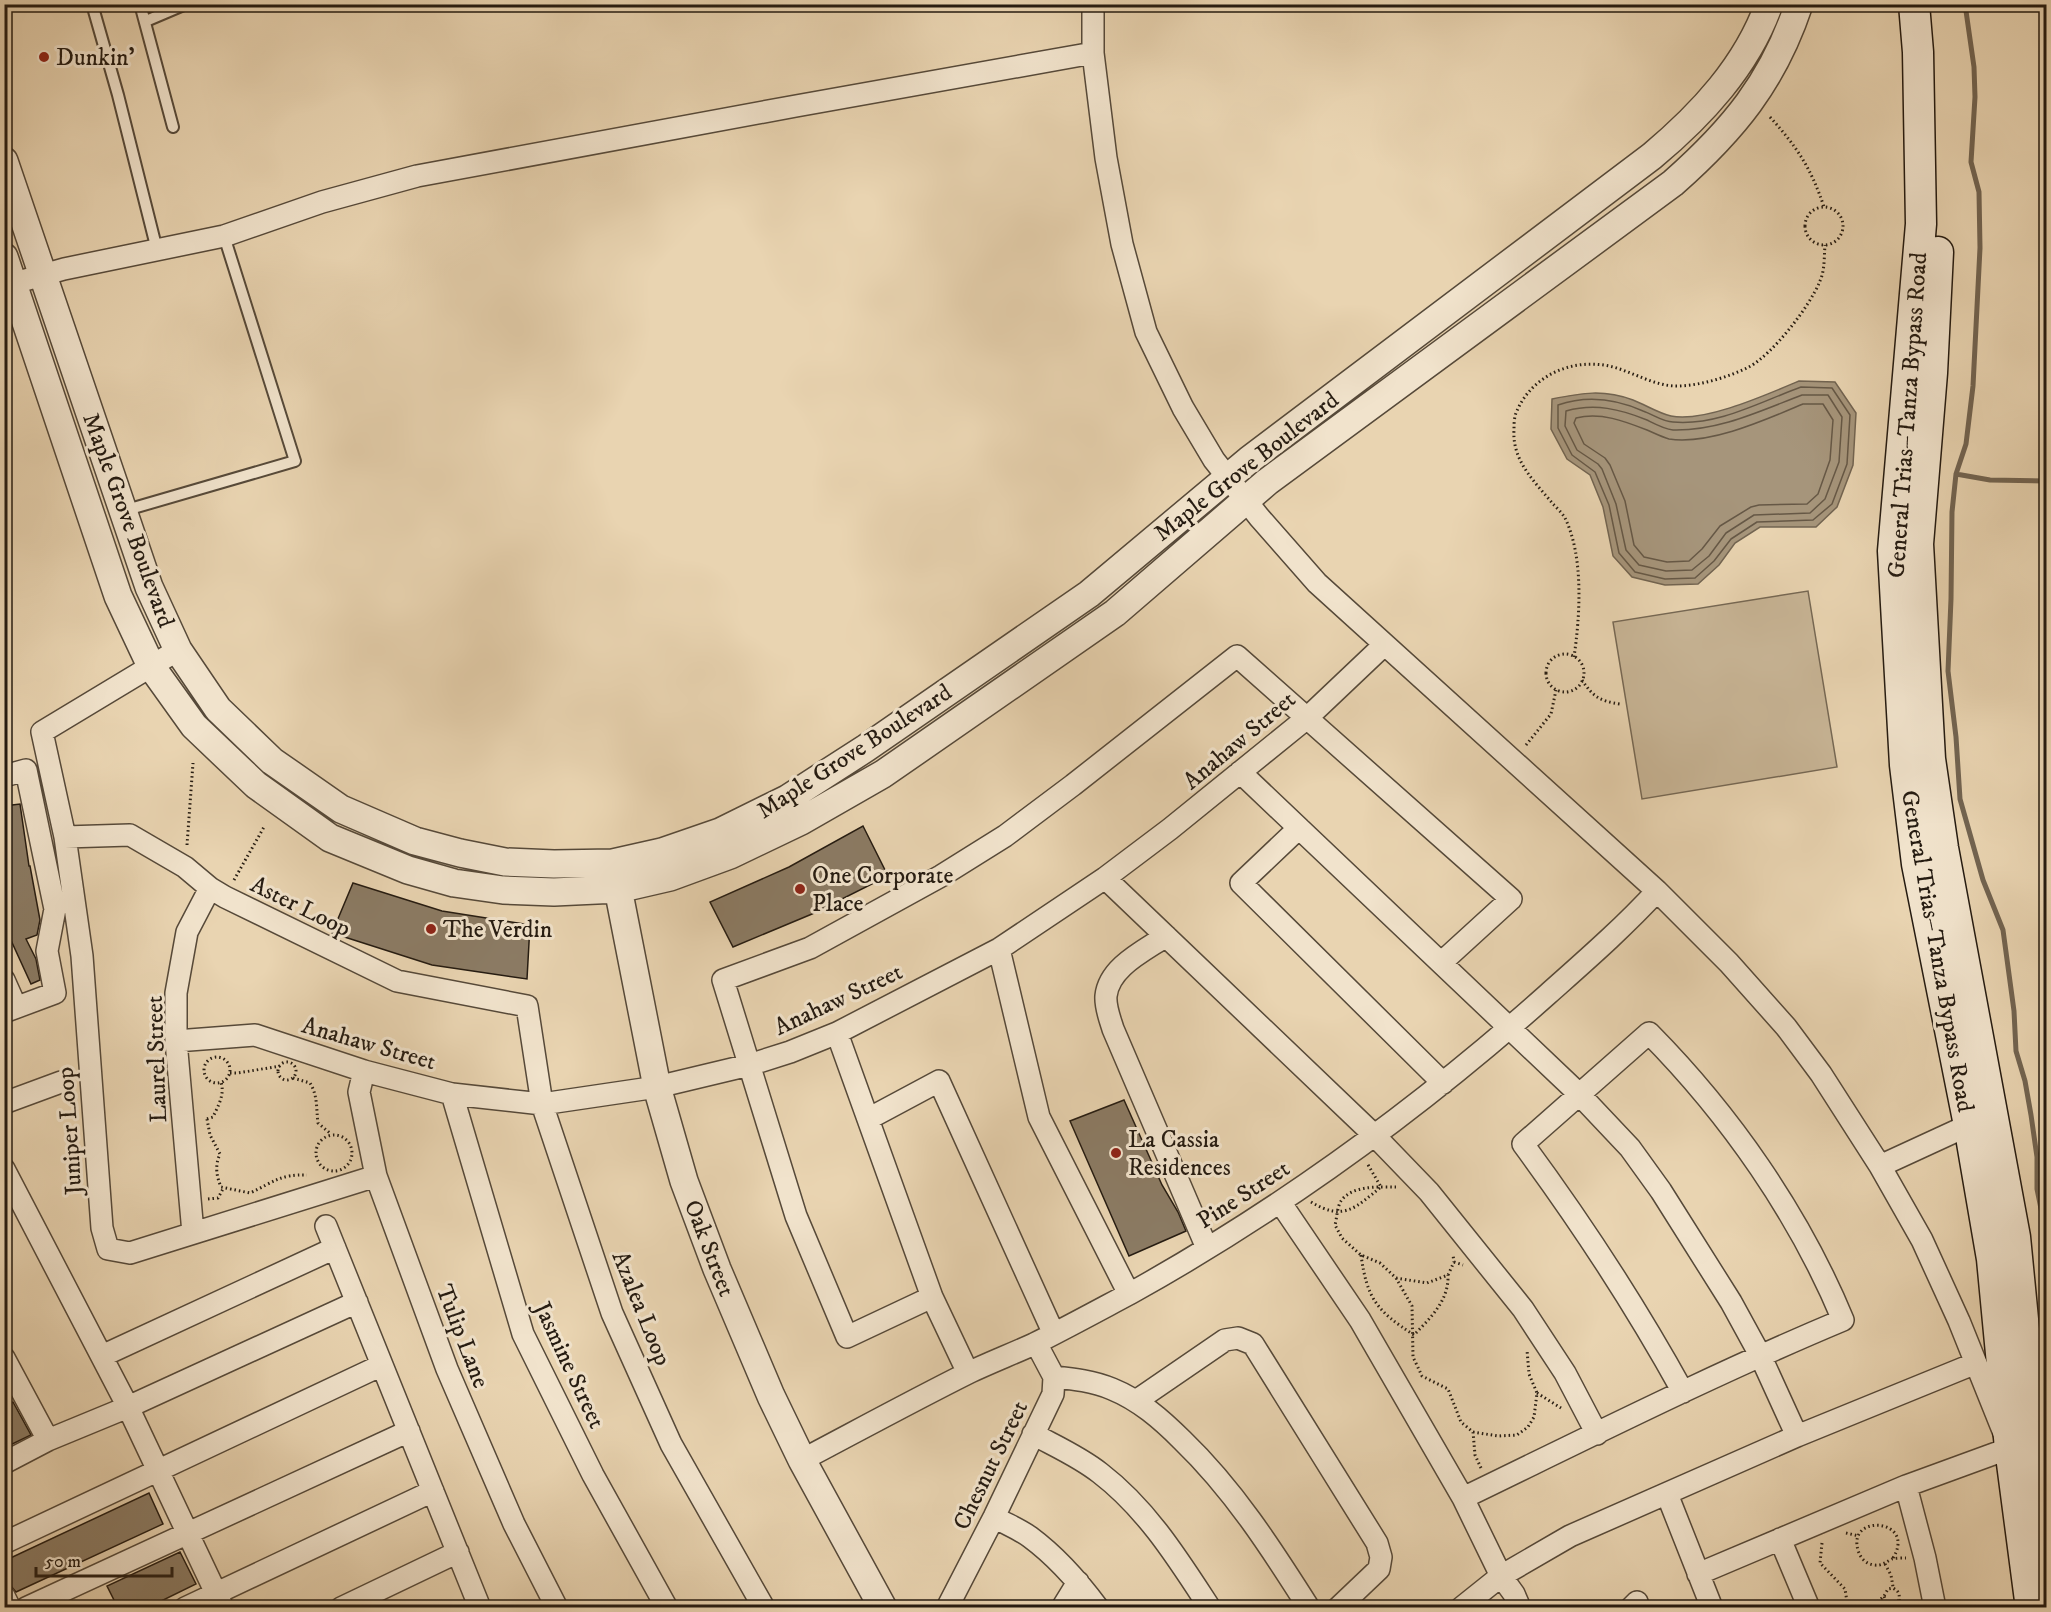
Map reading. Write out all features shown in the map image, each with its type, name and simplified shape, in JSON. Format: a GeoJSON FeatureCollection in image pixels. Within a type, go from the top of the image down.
{"type":"FeatureCollection","features":[{"type":"Feature","properties":{"kind":"main road","name":"General Trias–Tanza Bypass Road"},"geometry":{"type":"LineString","coordinates":[[1914,4],[1918,52],[1921,224],[1893,551],[1905,765],[1917,864],[1969,1125],[1992,1259],[2010,1448],[2031,1608]]}},
{"type":"Feature","properties":{"kind":"main road","name":"General Trias–Tanza Bypass Road"},"geometry":{"type":"LineString","coordinates":[[1934,4],[1937,41],[1938,244],[1932,373],[1918,544],[1930,759],[1943,848],[2015,1237],[2046,1556]]}},
{"type":"Feature","properties":{"kind":"street"},"geometry":{"type":"LineString","coordinates":[[1093,4],[1093,53],[1106,158],[1122,244],[1146,332],[1198,434],[1227,477],[1317,583],[1657,891],[1729,963],[1786,1027],[1821,1074],[1880,1166],[1922,1240],[1959,1321],[2010,1448],[1906,1486],[1698,1574]]}},
{"type":"Feature","properties":{"kind":"street","name":"Maple Grove Boulevard"},"geometry":{"type":"LineString","coordinates":[[4,161],[149,587],[178,650],[218,709],[272,761],[341,808],[415,841],[505,862],[554,864],[613,862],[662,852],[720,832],[787,799],[866,748],[1089,594],[1227,477],[1678,134],[1718,92],[1746,52],[1757,34],[1769,4]]}},
{"type":"Feature","properties":{"kind":"street","name":"Maple Grove Boulevard"},"geometry":{"type":"LineString","coordinates":[[4,257],[9,284],[118,596],[151,666],[194,726],[256,785],[330,837],[408,870],[454,882],[503,890],[554,892],[618,889],[670,877],[729,855],[801,821],[883,774],[1115,612],[1267,482],[1673,183],[1703,157],[1726,133],[1766,80],[1786,41],[1799,4]]}},
{"type":"Feature","properties":{"kind":"street"},"geometry":{"type":"LineString","coordinates":[[9,284],[64,269],[224,236],[322,202],[417,176],[1093,53]]}},
{"type":"Feature","properties":{"kind":"street","name":"Anahaw Street"},"geometry":{"type":"LineString","coordinates":[[176,1041],[255,1035],[364,1071],[452,1094],[542,1104],[657,1087],[749,1065],[790,1052],[837,1033],[999,949],[1105,878],[1170,829],[1306,718],[1384,645]]}},
{"type":"Feature","properties":{"kind":"street"},"geometry":{"type":"LineString","coordinates":[[151,666],[178,650]]}},
{"type":"Feature","properties":{"kind":"street"},"geometry":{"type":"LineString","coordinates":[[932,1297],[847,1337],[796,1216],[723,980],[810,948],[941,876],[996,842],[1073,785],[1237,656],[1511,899],[1442,962]]}},
{"type":"Feature","properties":{"kind":"street","name":"Juniper Loop"},"geometry":{"type":"LineString","coordinates":[[151,666],[42,732],[65,837],[82,956],[102,1228],[108,1249],[130,1253],[376,1176]]}},
{"type":"Feature","properties":{"kind":"street"},"geometry":{"type":"LineString","coordinates":[[4,776],[26,770],[54,909],[47,951],[54,993],[10,1010],[4,980]]}},
{"type":"Feature","properties":{"kind":"street"},"geometry":{"type":"LineString","coordinates":[[1240,772],[1579,1094],[1630,1148],[1661,1191],[1731,1302],[1760,1355],[1797,1436]]}},
{"type":"Feature","properties":{"kind":"street"},"geometry":{"type":"LineString","coordinates":[[1299,828],[1241,883],[1443,1083]]}},
{"type":"Feature","properties":{"kind":"street","name":"Aster Loop"},"geometry":{"type":"LineString","coordinates":[[65,837],[129,835],[186,867],[217,892],[397,981],[527,1006]]}},
{"type":"Feature","properties":{"kind":"street","name":"Oak Street"},"geometry":{"type":"LineString","coordinates":[[613,862],[657,1087],[684,1181],[717,1269],[771,1396],[802,1460],[884,1608]]}},
{"type":"Feature","properties":{"kind":"street"},"geometry":{"type":"LineString","coordinates":[[1105,878],[1166,936],[1365,1141],[1429,1192],[1523,1309],[1565,1373],[1597,1434]]}},
{"type":"Feature","properties":{"kind":"street","name":"Pine Street"},"geometry":{"type":"LineString","coordinates":[[802,1460],[968,1373],[1045,1338],[1129,1294],[1287,1197],[1443,1083],[1510,1028],[1626,924],[1657,891]]}},
{"type":"Feature","properties":{"kind":"street","name":"Laurel Street"},"geometry":{"type":"LineString","coordinates":[[193,1233],[176,1041],[177,993],[187,932],[217,892]]}},
{"type":"Feature","properties":{"kind":"street"},"geometry":{"type":"LineString","coordinates":[[1166,936],[1119,969],[1111,981],[1106,997],[1113,1029],[1207,1248]]}},
{"type":"Feature","properties":{"kind":"street"},"geometry":{"type":"LineString","coordinates":[[999,949],[1039,1117],[1129,1294]]}},
{"type":"Feature","properties":{"kind":"street","name":"Azalea Loop"},"geometry":{"type":"LineString","coordinates":[[527,1006],[542,1104],[612,1313],[671,1444],[764,1608]]}},
{"type":"Feature","properties":{"kind":"street"},"geometry":{"type":"LineString","coordinates":[[837,1033],[932,1297],[968,1373]]}},
{"type":"Feature","properties":{"kind":"street"},"geometry":{"type":"LineString","coordinates":[[1462,1498],[1597,1434],[1760,1355],[1843,1320],[1831,1290],[1808,1248],[1738,1137],[1678,1062],[1649,1033],[1523,1144],[1610,1268],[1646,1325],[1683,1392]]}},
{"type":"Feature","properties":{"kind":"street","name":"Tulip Lane"},"geometry":{"type":"LineString","coordinates":[[364,1071],[360,1092],[376,1176],[447,1369],[514,1524],[557,1608]]}},
{"type":"Feature","properties":{"kind":"street"},"geometry":{"type":"LineString","coordinates":[[868,1119],[939,1081],[1045,1338],[1054,1377],[1087,1380],[1112,1389],[1136,1401],[1165,1423],[1229,1490],[1275,1553],[1309,1608]]}},
{"type":"Feature","properties":{"kind":"street"},"geometry":{"type":"LineString","coordinates":[[4,1103],[61,1082]]}},
{"type":"Feature","properties":{"kind":"street","name":"Jasmine Street"},"geometry":{"type":"LineString","coordinates":[[452,1094],[522,1334],[593,1475],[667,1608]]}},
{"type":"Feature","properties":{"kind":"street"},"geometry":{"type":"LineString","coordinates":[[1880,1166],[1969,1125]]}},
{"type":"Feature","properties":{"kind":"street"},"geometry":{"type":"LineString","coordinates":[[4,1169],[128,1407],[219,1600]]}},
{"type":"Feature","properties":{"kind":"street"},"geometry":{"type":"LineString","coordinates":[[1287,1197],[1462,1498],[1501,1576],[1514,1594],[1520,1608]]}},
{"type":"Feature","properties":{"kind":"street"},"geometry":{"type":"LineString","coordinates":[[326,1226],[480,1608]]}},
{"type":"Feature","properties":{"kind":"street"},"geometry":{"type":"LineString","coordinates":[[102,1356],[335,1248]]}},
{"type":"Feature","properties":{"kind":"street"},"geometry":{"type":"LineString","coordinates":[[4,1463],[48,1440],[128,1407],[357,1302]]}},
{"type":"Feature","properties":{"kind":"street"},"geometry":{"type":"LineString","coordinates":[[1136,1401],[1225,1340],[1238,1338],[1253,1344],[1377,1543],[1381,1557],[1379,1569],[1338,1608]]}},
{"type":"Feature","properties":{"kind":"street"},"geometry":{"type":"LineString","coordinates":[[5,1361],[48,1440]]}},
{"type":"Feature","properties":{"kind":"street"},"geometry":{"type":"LineString","coordinates":[[1461,1608],[1501,1576],[1570,1536],[1797,1436],[1976,1363]]}},
{"type":"Feature","properties":{"kind":"street"},"geometry":{"type":"LineString","coordinates":[[4,1543],[382,1365]]}},
{"type":"Feature","properties":{"kind":"street","name":"Chesnut Street"},"geometry":{"type":"LineString","coordinates":[[947,1608],[1053,1394],[1054,1377]]}},
{"type":"Feature","properties":{"kind":"street"},"geometry":{"type":"LineString","coordinates":[[26,1608],[409,1431]]}},
{"type":"Feature","properties":{"kind":"street"},"geometry":{"type":"LineString","coordinates":[[1033,1434],[1098,1471],[1129,1497],[1167,1543],[1210,1608]]}},
{"type":"Feature","properties":{"kind":"street"},"geometry":{"type":"LineString","coordinates":[[1906,1486],[1925,1558],[1935,1608]]}},
{"type":"Feature","properties":{"kind":"street"},"geometry":{"type":"LineString","coordinates":[[185,1608],[219,1600],[433,1491]]}},
{"type":"Feature","properties":{"kind":"street"},"geometry":{"type":"LineString","coordinates":[[1667,1494],[1712,1608]]}},
{"type":"Feature","properties":{"kind":"street"},"geometry":{"type":"LineString","coordinates":[[994,1517],[1029,1536],[1054,1556],[1098,1608]]}},
{"type":"Feature","properties":{"kind":"street"},"geometry":{"type":"LineString","coordinates":[[1780,1539],[1809,1608]]}},
{"type":"Feature","properties":{"kind":"street"},"geometry":{"type":"LineString","coordinates":[[341,1608],[458,1552]]}},
{"type":"Feature","properties":{"kind":"street"},"geometry":{"type":"LineString","coordinates":[[1062,1608],[1078,1582]]}},
{"type":"Feature","properties":{"kind":"street"},"geometry":{"type":"LineString","coordinates":[[4,1596],[10,1608]]}},
{"type":"Feature","properties":{"kind":"lane"},"geometry":{"type":"LineString","coordinates":[[92,4],[158,250]]}},
{"type":"Feature","properties":{"kind":"lane"},"geometry":{"type":"LineString","coordinates":[[140,4],[173,128]]}},
{"type":"Feature","properties":{"kind":"lane"},"geometry":{"type":"LineString","coordinates":[[146,21],[186,4]]}},
{"type":"Feature","properties":{"kind":"lane"},"geometry":{"type":"LineString","coordinates":[[122,511],[295,461],[224,236]]}},
{"type":"Feature","properties":{"kind":"path"},"geometry":{"type":"LineString","coordinates":[[1770,117],[1793,143],[1805,162],[1824,207]]}},
{"type":"Feature","properties":{"kind":"path"},"geometry":{"type":"LineString","coordinates":[[1824,207],[1836,212],[1843,229],[1837,240],[1825,245],[1814,242],[1805,227],[1809,216],[1818,208],[1824,207]]}},
{"type":"Feature","properties":{"kind":"path"},"geometry":{"type":"LineString","coordinates":[[1574,657],[1579,622],[1578,577],[1572,541],[1564,517],[1528,475],[1518,458],[1513,439],[1515,415],[1525,396],[1545,376],[1574,365],[1609,366],[1639,378],[1677,386],[1715,380],[1750,366],[1773,347],[1804,311],[1821,279],[1825,245]]}},
{"type":"Feature","properties":{"kind":"path"},"geometry":{"type":"LineString","coordinates":[[1562,655],[1574,657],[1583,670],[1582,681],[1574,689],[1562,692],[1556,690],[1548,682],[1546,670],[1548,664],[1562,655]]}},
{"type":"Feature","properties":{"kind":"path"},"geometry":{"type":"LineString","coordinates":[[1582,681],[1591,694],[1620,704]]}},
{"type":"Feature","properties":{"kind":"path"},"geometry":{"type":"LineString","coordinates":[[1512,760],[1536,735],[1551,714],[1556,690]]}},
{"type":"Feature","properties":{"kind":"path"},"geometry":{"type":"LineString","coordinates":[[186,867],[193,764]]}},
{"type":"Feature","properties":{"kind":"path"},"geometry":{"type":"LineString","coordinates":[[217,892],[264,827]]}},
{"type":"Feature","properties":{"kind":"path"},"geometry":{"type":"LineString","coordinates":[[214,1057],[223,1058],[229,1064],[230,1073],[221,1082],[213,1082],[206,1076],[204,1068],[214,1057]]}},
{"type":"Feature","properties":{"kind":"path"},"geometry":{"type":"LineString","coordinates":[[230,1073],[280,1066],[288,1062],[297,1070],[293,1078],[288,1081],[282,1079],[278,1072],[280,1066]]}},
{"type":"Feature","properties":{"kind":"path"},"geometry":{"type":"LineString","coordinates":[[293,1078],[310,1083],[318,1102],[318,1122],[332,1135]]}},
{"type":"Feature","properties":{"kind":"path"},"geometry":{"type":"LineString","coordinates":[[183,1123],[202,1122],[213,1117],[223,1089],[221,1082]]}},
{"type":"Feature","properties":{"kind":"path"},"geometry":{"type":"LineString","coordinates":[[207,1119],[210,1135],[220,1154],[216,1163],[221,1187],[250,1193],[275,1179],[293,1175],[314,1176]]}},
{"type":"Feature","properties":{"kind":"path"},"geometry":{"type":"LineString","coordinates":[[322,1173],[344,1168],[350,1162],[352,1153],[349,1143],[342,1136],[332,1135],[322,1139],[316,1149],[315,1154],[320,1164],[329,1170]]}},
{"type":"Feature","properties":{"kind":"path"},"geometry":{"type":"LineString","coordinates":[[1365,1141],[1381,1187]]}},
{"type":"Feature","properties":{"kind":"path"},"geometry":{"type":"LineString","coordinates":[[1287,1197],[1338,1211],[1353,1209],[1381,1187]]}},
{"type":"Feature","properties":{"kind":"path"},"geometry":{"type":"LineString","coordinates":[[1397,1187],[1355,1190],[1341,1201],[1335,1225],[1342,1238],[1361,1255],[1380,1263],[1396,1278],[1412,1306],[1413,1357],[1422,1376],[1448,1389],[1461,1422],[1473,1432],[1498,1436],[1517,1435],[1528,1427],[1534,1417],[1538,1393]]}},
{"type":"Feature","properties":{"kind":"path"},"geometry":{"type":"LineString","coordinates":[[1414,1335],[1438,1309],[1449,1287],[1448,1275],[1454,1262],[1451,1246]]}},
{"type":"Feature","properties":{"kind":"path"},"geometry":{"type":"LineString","coordinates":[[1361,1255],[1364,1279],[1378,1306],[1393,1321],[1414,1335]]}},
{"type":"Feature","properties":{"kind":"path"},"geometry":{"type":"LineString","coordinates":[[1454,1262],[1464,1265]]}},
{"type":"Feature","properties":{"kind":"path"},"geometry":{"type":"LineString","coordinates":[[1396,1278],[1427,1283],[1448,1275]]}},
{"type":"Feature","properties":{"kind":"path"},"geometry":{"type":"LineString","coordinates":[[1527,1349],[1529,1374],[1538,1393],[1562,1409]]}},
{"type":"Feature","properties":{"kind":"path"},"geometry":{"type":"LineString","coordinates":[[1473,1432],[1475,1455],[1489,1485]]}},
{"type":"Feature","properties":{"kind":"path"},"geometry":{"type":"LineString","coordinates":[[1873,1524],[1882,1525],[1891,1529],[1896,1535],[1897,1552],[1885,1564],[1875,1565],[1866,1562],[1859,1555],[1858,1536],[1864,1528],[1873,1524]]}},
{"type":"Feature","properties":{"kind":"path"},"geometry":{"type":"LineString","coordinates":[[1841,1532],[1858,1536]]}},
{"type":"Feature","properties":{"kind":"path"},"geometry":{"type":"LineString","coordinates":[[1827,1538],[1822,1542],[1820,1563],[1845,1589],[1848,1608]]}},
{"type":"Feature","properties":{"kind":"path"},"geometry":{"type":"LineString","coordinates":[[1884,1596],[1886,1601],[1895,1603],[1899,1600],[1900,1594],[1893,1588],[1891,1575],[1885,1564]]}},
{"type":"Feature","properties":{"kind":"path"},"geometry":{"type":"LineString","coordinates":[[1871,1608],[1888,1589],[1893,1588]]}},
{"type":"Feature","properties":{"kind":"path"},"geometry":{"type":"LineString","coordinates":[[1899,1600],[1906,1604],[1907,1608]]}},
{"type":"Feature","properties":{"kind":"shaded area"},"geometry":{"type":"Polygon","coordinates":[[[1808,591],[1837,767],[1642,799],[1613,622],[1808,591]]]}},
{"type":"Feature","properties":{"kind":"water"},"geometry":{"type":"Polygon","coordinates":[[[1799,381],[1835,382],[1856,413],[1853,465],[1837,507],[1816,527],[1760,527],[1735,543],[1719,565],[1698,584],[1665,585],[1632,577],[1613,556],[1603,507],[1590,475],[1567,459],[1551,429],[1552,399],[1583,394],[1612,394],[1633,400],[1666,415],[1685,417],[1736,406],[1799,381]]]}},
{"type":"Feature","properties":{"kind":"building"},"geometry":{"type":"Polygon","coordinates":[[[20,804],[40,920],[37,935],[26,939],[36,959],[40,980],[31,984],[4,925],[4,806],[20,804]]]}},
{"type":"Feature","properties":{"kind":"building","name":"One Corporate Place"},"geometry":{"type":"Polygon","coordinates":[[[863,826],[888,876],[812,914],[733,947],[710,902],[789,867],[863,826]]]}},
{"type":"Feature","properties":{"kind":"building","name":"The Verdin"},"geometry":{"type":"Polygon","coordinates":[[[353,883],[442,911],[530,925],[527,979],[432,965],[332,933],[353,883]]]}},
{"type":"Feature","properties":{"kind":"building","name":"La Cassia Residences"},"geometry":{"type":"Polygon","coordinates":[[[1124,1100],[1162,1185],[1186,1231],[1129,1256],[1070,1121],[1124,1100]]]}},
{"type":"Feature","properties":{"kind":"building"},"geometry":{"type":"Polygon","coordinates":[[[13,1402],[31,1435],[4,1448],[4,1407],[13,1402]]]}},
{"type":"Feature","properties":{"kind":"building"},"geometry":{"type":"Polygon","coordinates":[[[149,1493],[163,1524],[16,1592],[10,1585],[4,1573],[4,1561],[149,1493]]]}},
{"type":"Feature","properties":{"kind":"building"},"geometry":{"type":"Polygon","coordinates":[[[180,1552],[196,1584],[147,1608],[118,1608],[107,1586],[180,1552]]]}},
{"type":"Feature","properties":{"kind":"waterway"},"geometry":{"type":"LineString","coordinates":[[1965,4],[1974,67],[1975,97],[1971,162],[1979,192],[1980,248],[1973,386],[1966,444],[1956,474],[1952,512],[1948,671],[1956,737],[1960,799],[1983,880],[2003,930],[2014,1011],[2016,1051],[2025,1081],[2031,1115],[2037,1157],[2037,1189],[2046,1233]]}},
{"type":"Feature","properties":{"kind":"waterway"},"geometry":{"type":"LineString","coordinates":[[1956,474],[1990,480],[2046,481]]}},
{"type":"Feature","properties":{"kind":"waterway"},"geometry":{"type":"LineString","coordinates":[[2046,1290],[2046,1297]]}},
{"type":"Feature","properties":{"kind":"place","name":"Dunkin'"},"geometry":{"type":"Point","coordinates":[44,57]}},
{"type":"Feature","properties":{"kind":"place","name":"One Corporate Place"},"geometry":{"type":"Point","coordinates":[800,889]}},
{"type":"Feature","properties":{"kind":"place","name":"The Verdin"},"geometry":{"type":"Point","coordinates":[431,929]}},
{"type":"Feature","properties":{"kind":"place","name":"La Cassia Residences"},"geometry":{"type":"Point","coordinates":[1116,1153]}}]}
